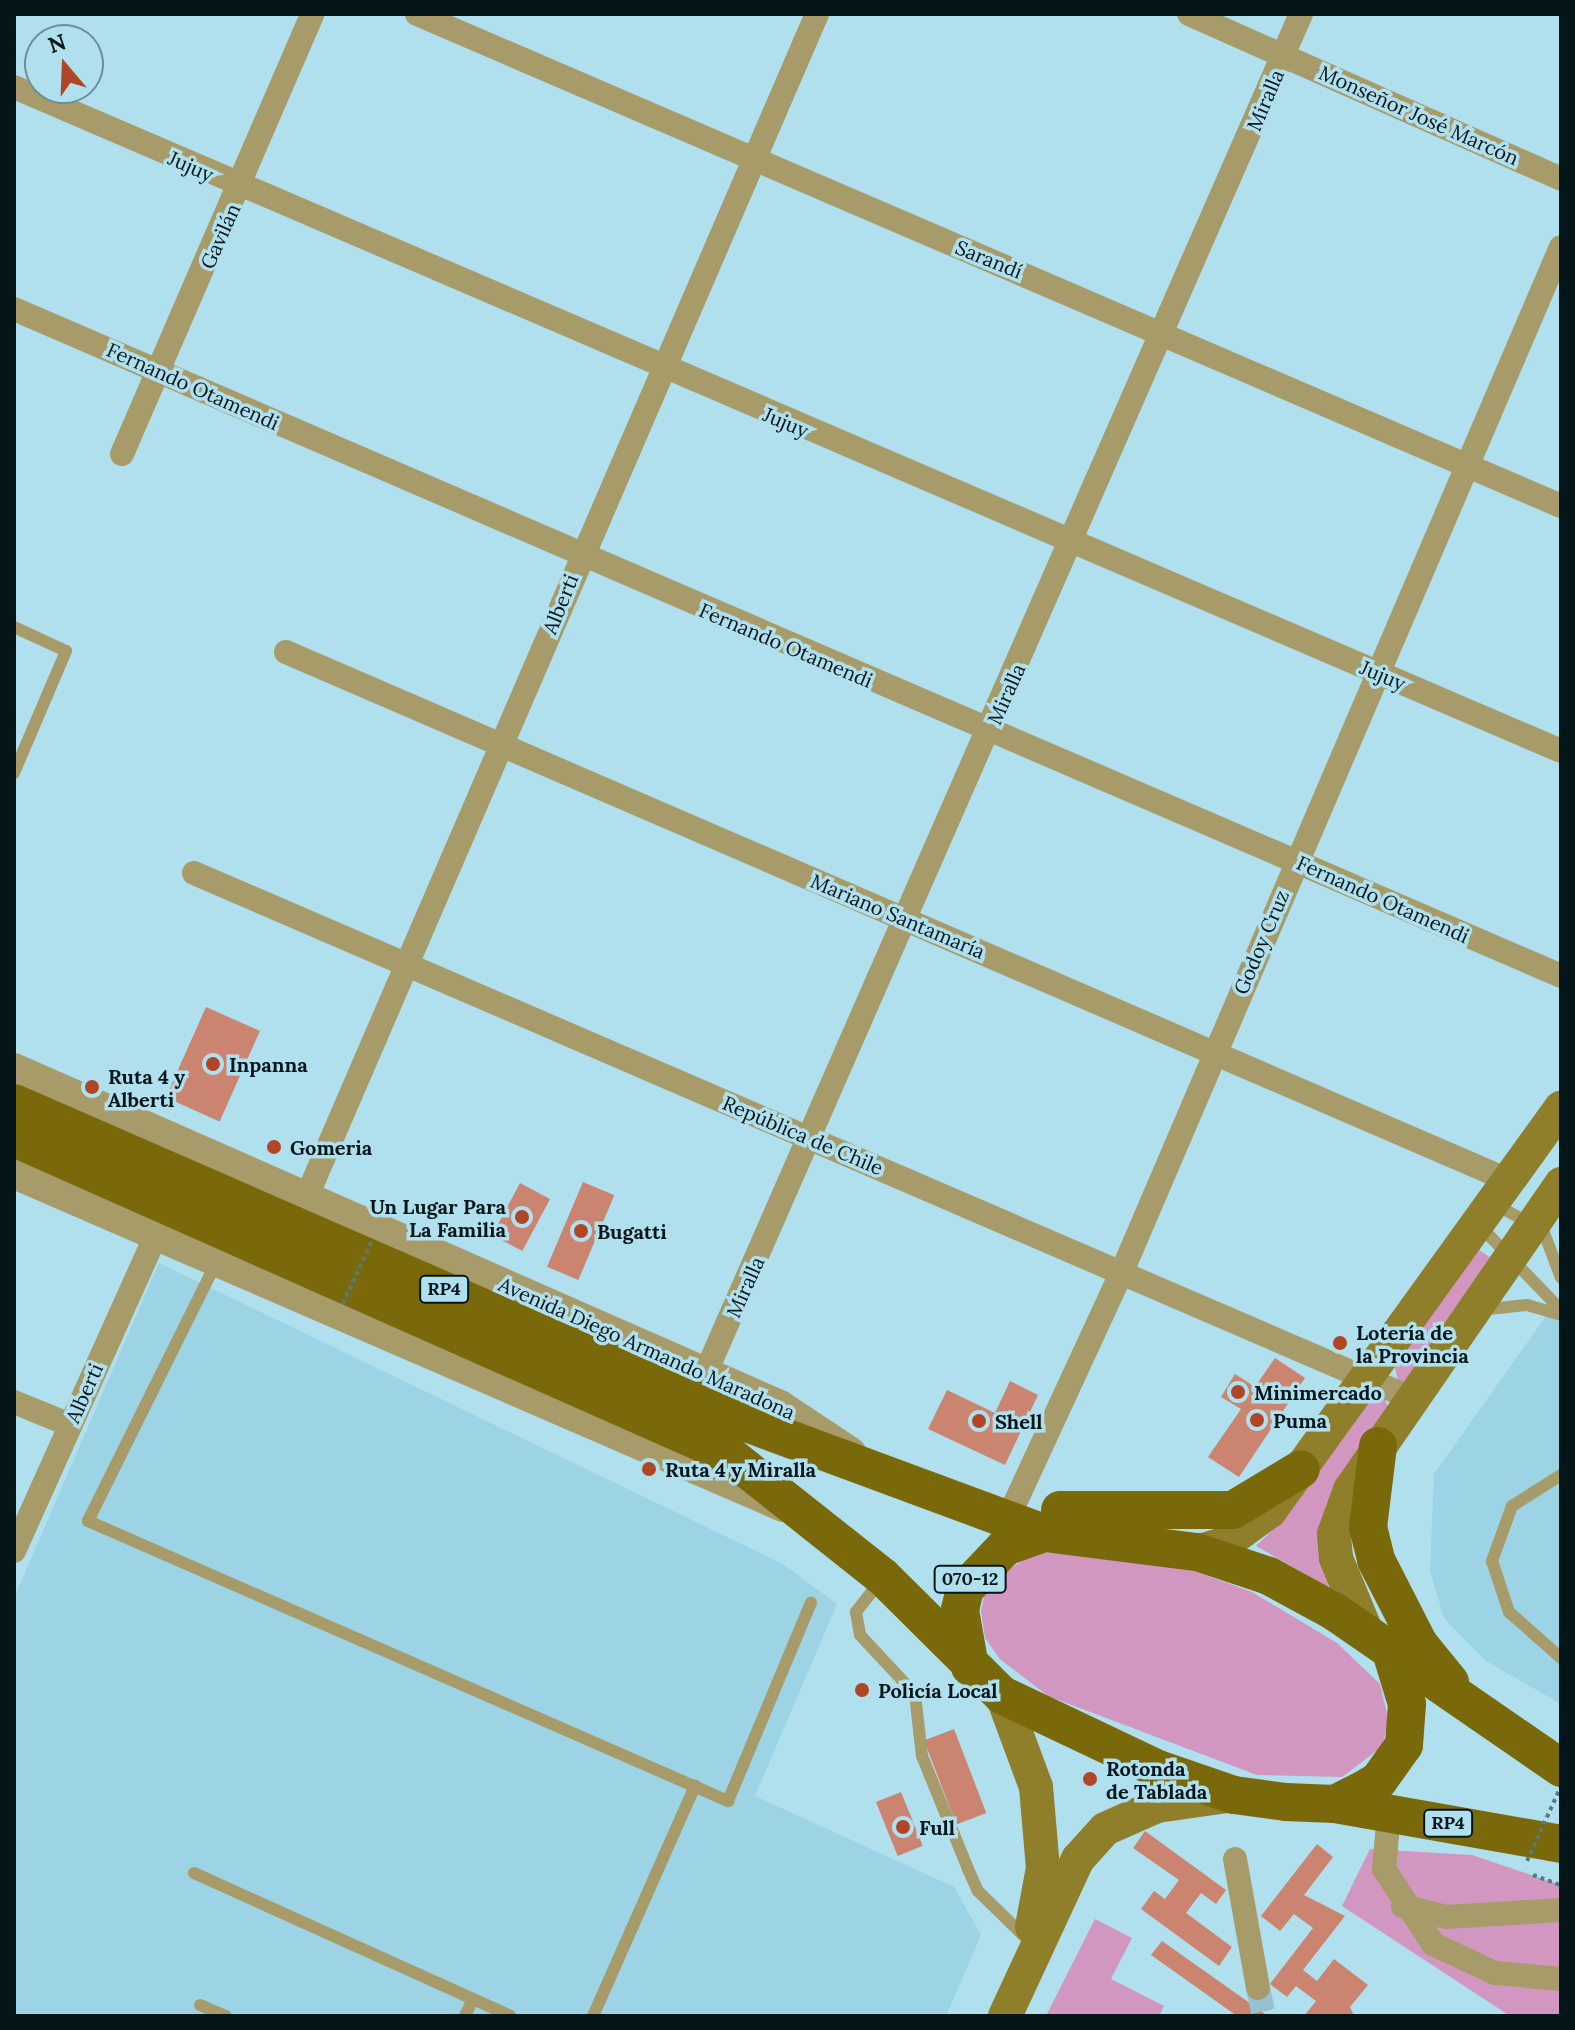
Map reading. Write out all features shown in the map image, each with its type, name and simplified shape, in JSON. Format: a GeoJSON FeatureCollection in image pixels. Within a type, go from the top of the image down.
{"type":"FeatureCollection","features":[{"type":"Feature","properties":{"kind":"main road","name":"Avenida Diego Armando Maradona"},"geometry":{"type":"LineString","coordinates":[[14,1103],[752,1425],[1044,1533]]}},
{"type":"Feature","properties":{"kind":"main road"},"geometry":{"type":"LineString","coordinates":[[1197,1552],[1252,1527],[1301,1469],[1561,1108]]}},
{"type":"Feature","properties":{"kind":"main road","name":"RP4"},"geometry":{"type":"LineString","coordinates":[[14,1138],[705,1443],[816,1521],[883,1577],[970,1667],[1002,1695],[1102,1748],[1234,1795],[1335,1804],[1561,1844]]}},
{"type":"Feature","properties":{"kind":"main road"},"geometry":{"type":"LineString","coordinates":[[1399,1652],[1346,1590],[1334,1534],[1350,1490],[1378,1446],[1561,1184]]}},
{"type":"Feature","properties":{"kind":"main road"},"geometry":{"type":"LineString","coordinates":[[1335,1804],[1379,1780],[1404,1745],[1408,1721],[1399,1652],[1368,1527],[1378,1446]]}},
{"type":"Feature","properties":{"kind":"main road"},"geometry":{"type":"LineString","coordinates":[[885,1472],[1015,1503],[1078,1512],[1233,1510],[1301,1469]]}},
{"type":"Feature","properties":{"kind":"main road","name":"RP4"},"geometry":{"type":"LineString","coordinates":[[1044,1533],[1197,1552],[1269,1576],[1399,1652],[1477,1715],[1561,1768]]}},
{"type":"Feature","properties":{"kind":"main road","name":"070-12"},"geometry":{"type":"LineString","coordinates":[[970,1667],[960,1610],[974,1572],[1005,1547],[1044,1533]]}},
{"type":"Feature","properties":{"kind":"main road"},"geometry":{"type":"LineString","coordinates":[[1002,1695],[1026,1753],[1041,1828],[1043,1868],[1028,1940],[1010,2004]]}},
{"type":"Feature","properties":{"kind":"main road"},"geometry":{"type":"LineString","coordinates":[[1010,2004],[1078,1859],[1105,1829],[1157,1806],[1234,1795]]}},
{"type":"Feature","properties":{"kind":"street","name":"Gavilán"},"geometry":{"type":"LineString","coordinates":[[122,454],[241,188],[312,14]]}},
{"type":"Feature","properties":{"kind":"street","name":"Sarandí"},"geometry":{"type":"LineString","coordinates":[[417,14],[753,162],[1166,332],[1561,506]]}},
{"type":"Feature","properties":{"kind":"street","name":"Alberti"},"geometry":{"type":"LineString","coordinates":[[307,1196],[503,746],[579,557],[817,14]]}},
{"type":"Feature","properties":{"kind":"street","name":"Monseñor José Marcón"},"geometry":{"type":"LineString","coordinates":[[1189,14],[1561,179]]}},
{"type":"Feature","properties":{"kind":"street","name":"Miralla"},"geometry":{"type":"LineString","coordinates":[[706,1372],[909,920],[1301,14]]}},
{"type":"Feature","properties":{"kind":"street","name":"Jujuy"},"geometry":{"type":"LineString","coordinates":[[14,87],[1072,546],[1561,751]]}},
{"type":"Feature","properties":{"kind":"street","name":"Godoy Cruz"},"geometry":{"type":"LineString","coordinates":[[1015,1503],[1121,1274],[1375,672],[1561,247]]}},
{"type":"Feature","properties":{"kind":"street","name":"Fernando Otamendi"},"geometry":{"type":"LineString","coordinates":[[14,309],[579,557],[1561,976]]}},
{"type":"Feature","properties":{"kind":"street","name":"Mariano Santamaría"},"geometry":{"type":"LineString","coordinates":[[286,652],[1215,1050],[1494,1203]]}},
{"type":"Feature","properties":{"kind":"street","name":"República de Chile"},"geometry":{"type":"LineString","coordinates":[[194,873],[1411,1398]]}},
{"type":"Feature","properties":{"kind":"street","name":"Avenida Diego Armando Maradona"},"geometry":{"type":"LineString","coordinates":[[14,1068],[780,1405],[885,1472]]}},
{"type":"Feature","properties":{"kind":"street"},"geometry":{"type":"LineString","coordinates":[[14,1174],[816,1521]]}},
{"type":"Feature","properties":{"kind":"street","name":"Alberti"},"geometry":{"type":"LineString","coordinates":[[14,1551],[156,1235]]}},
{"type":"Feature","properties":{"kind":"street"},"geometry":{"type":"LineString","coordinates":[[14,1402],[70,1425]]}},
{"type":"Feature","properties":{"kind":"street"},"geometry":{"type":"LineString","coordinates":[[1389,1813],[1382,1857],[1403,1906],[1452,1958],[1519,1978],[1561,1979]]}},
{"type":"Feature","properties":{"kind":"street"},"geometry":{"type":"LineString","coordinates":[[1235,1859],[1258,1988]]}},
{"type":"Feature","properties":{"kind":"street"},"geometry":{"type":"LineString","coordinates":[[1403,1906],[1446,1917],[1561,1910]]}},
{"type":"Feature","properties":{"kind":"lane"},"geometry":{"type":"LineString","coordinates":[[14,627],[66,651],[14,773]]}},
{"type":"Feature","properties":{"kind":"lane"},"geometry":{"type":"LineString","coordinates":[[1494,1203],[1534,1222],[1561,1278]]}},
{"type":"Feature","properties":{"kind":"lane"},"geometry":{"type":"LineString","coordinates":[[1494,1203],[1510,1256],[1561,1313]]}},
{"type":"Feature","properties":{"kind":"lane"},"geometry":{"type":"LineString","coordinates":[[216,1263],[88,1521],[728,1801],[811,1603]]}},
{"type":"Feature","properties":{"kind":"lane"},"geometry":{"type":"LineString","coordinates":[[1472,1311],[1527,1305],[1561,1313]]}},
{"type":"Feature","properties":{"kind":"lane"},"geometry":{"type":"LineString","coordinates":[[1561,1475],[1512,1506],[1492,1561],[1509,1612],[1561,1658]]}},
{"type":"Feature","properties":{"kind":"lane"},"geometry":{"type":"LineString","coordinates":[[883,1577],[856,1612],[860,1635],[915,1694],[922,1756],[978,1891],[1028,1940]]}},
{"type":"Feature","properties":{"kind":"lane"},"geometry":{"type":"LineString","coordinates":[[593,2016],[695,1786]]}},
{"type":"Feature","properties":{"kind":"lane"},"geometry":{"type":"LineString","coordinates":[[194,1873],[510,2016]]}},
{"type":"Feature","properties":{"kind":"lane"},"geometry":{"type":"LineString","coordinates":[[465,2016],[473,1999]]}},
{"type":"Feature","properties":{"kind":"lane"},"geometry":{"type":"LineString","coordinates":[[200,2005],[226,2016]]}},
{"type":"Feature","properties":{"kind":"path"},"geometry":{"type":"LineString","coordinates":[[343,1304],[373,1238]]}},
{"type":"Feature","properties":{"kind":"path"},"geometry":{"type":"LineString","coordinates":[[1527,1861],[1561,1786]]}},
{"type":"Feature","properties":{"kind":"path"},"geometry":{"type":"LineString","coordinates":[[1533,1875],[1561,1885]]}},
{"type":"Feature","properties":{"kind":"shaded area"},"geometry":{"type":"Polygon","coordinates":[[[1478,1249],[1491,1258],[1406,1382],[1398,1380],[1394,1364],[1478,1249]]]}},
{"type":"Feature","properties":{"kind":"shaded area"},"geometry":{"type":"Polygon","coordinates":[[[159,1263],[783,1564],[837,1604],[755,1796],[954,1887],[981,1935],[946,2016],[14,2016],[14,1598],[159,1263]]]}},
{"type":"Feature","properties":{"kind":"shaded area"},"geometry":{"type":"Polygon","coordinates":[[[1561,1295],[1561,1704],[1486,1661],[1444,1618],[1430,1571],[1434,1474],[1561,1295]]]}},
{"type":"Feature","properties":{"kind":"shaded area"},"geometry":{"type":"Polygon","coordinates":[[[1373,1396],[1385,1399],[1389,1411],[1328,1587],[1256,1546],[1288,1515],[1373,1396]]]}},
{"type":"Feature","properties":{"kind":"shaded area"},"geometry":{"type":"Polygon","coordinates":[[[1035,1553],[1088,1553],[1194,1571],[1252,1592],[1337,1643],[1380,1684],[1388,1718],[1383,1746],[1342,1777],[1257,1775],[1048,1696],[1000,1659],[985,1638],[981,1611],[987,1583],[1035,1553]]]}},
{"type":"Feature","properties":{"kind":"shaded area"},"geometry":{"type":"Polygon","coordinates":[[[1370,1849],[1472,1855],[1561,1885],[1561,2016],[1510,2016],[1342,1906],[1370,1849]]]}},
{"type":"Feature","properties":{"kind":"shaded area"},"geometry":{"type":"Polygon","coordinates":[[[1095,1919],[1132,1938],[1111,1979],[1164,2006],[1159,2016],[1046,2016],[1095,1919]]]}},
{"type":"Feature","properties":{"kind":"building","name":"Inpanna"},"geometry":{"type":"Polygon","coordinates":[[[206,1007],[260,1031],[220,1121],[166,1097],[206,1007]]]}},
{"type":"Feature","properties":{"kind":"building","name":"Bugatti"},"geometry":{"type":"Polygon","coordinates":[[[583,1182],[614,1195],[578,1280],[547,1267],[583,1182]]]}},
{"type":"Feature","properties":{"kind":"building","name":"Un Lugar Para La Familia"},"geometry":{"type":"Polygon","coordinates":[[[520,1183],[550,1199],[522,1251],[492,1235],[520,1183]]]}},
{"type":"Feature","properties":{"kind":"building"},"geometry":{"type":"Polygon","coordinates":[[[1275,1358],[1305,1378],[1239,1477],[1208,1457],[1241,1409],[1221,1397],[1235,1374],[1255,1387],[1275,1358]]]}},
{"type":"Feature","properties":{"kind":"building","name":"Shell"},"geometry":{"type":"Polygon","coordinates":[[[1010,1381],[1038,1395],[1005,1465],[928,1429],[947,1390],[995,1413],[1010,1381]]]}},
{"type":"Feature","properties":{"kind":"building"},"geometry":{"type":"Polygon","coordinates":[[[954,1729],[986,1813],[956,1824],[924,1740],[954,1729]]]}},
{"type":"Feature","properties":{"kind":"building"},"geometry":{"type":"Polygon","coordinates":[[[901,1792],[923,1846],[898,1856],[876,1802],[901,1792]]]}},
{"type":"Feature","properties":{"kind":"building"},"geometry":{"type":"Polygon","coordinates":[[[1145,1831],[1226,1890],[1216,1904],[1201,1893],[1186,1913],[1232,1947],[1219,1966],[1141,1909],[1154,1891],[1165,1899],[1179,1880],[1133,1848],[1145,1831]]]}},
{"type":"Feature","properties":{"kind":"building"},"geometry":{"type":"Polygon","coordinates":[[[1317,1844],[1333,1857],[1304,1895],[1345,1916],[1303,1970],[1317,1981],[1334,1959],[1368,1985],[1350,2007],[1354,2016],[1304,2016],[1316,2001],[1296,1986],[1287,1997],[1270,1984],[1313,1928],[1294,1914],[1280,1931],[1261,1916],[1317,1844]]]}},
{"type":"Feature","properties":{"kind":"building"},"geometry":{"type":"Polygon","coordinates":[[[1162,1941],[1268,2016],[1237,2016],[1151,1955],[1162,1941]]]}},
{"type":"Feature","properties":{"kind":"tunnel"},"geometry":{"type":"LineString","coordinates":[[1258,1988],[1264,2016]]}},
{"type":"Feature","properties":{"kind":"place","name":"Inpanna"},"geometry":{"type":"Point","coordinates":[213,1064]}},
{"type":"Feature","properties":{"kind":"place","name":"Ruta 4 y Alberti"},"geometry":{"type":"Point","coordinates":[92,1087]}},
{"type":"Feature","properties":{"kind":"place","name":"Gomeria"},"geometry":{"type":"Point","coordinates":[274,1147]}},
{"type":"Feature","properties":{"kind":"place","name":"Un Lugar Para La Familia"},"geometry":{"type":"Point","coordinates":[522,1217]}},
{"type":"Feature","properties":{"kind":"place","name":"Bugatti"},"geometry":{"type":"Point","coordinates":[581,1231]}},
{"type":"Feature","properties":{"kind":"place","name":"Lotería de la Provincia"},"geometry":{"type":"Point","coordinates":[1340,1343]}},
{"type":"Feature","properties":{"kind":"place","name":"Minimercado"},"geometry":{"type":"Point","coordinates":[1238,1392]}},
{"type":"Feature","properties":{"kind":"place","name":"Puma"},"geometry":{"type":"Point","coordinates":[1257,1420]}},
{"type":"Feature","properties":{"kind":"place","name":"Shell"},"geometry":{"type":"Point","coordinates":[979,1421]}},
{"type":"Feature","properties":{"kind":"place","name":"Ruta 4 y Miralla"},"geometry":{"type":"Point","coordinates":[649,1469]}},
{"type":"Feature","properties":{"kind":"place","name":"Policía Local"},"geometry":{"type":"Point","coordinates":[862,1690]}},
{"type":"Feature","properties":{"kind":"place","name":"Rotonda de Tablada"},"geometry":{"type":"Point","coordinates":[1090,1779]}},
{"type":"Feature","properties":{"kind":"place","name":"Full"},"geometry":{"type":"Point","coordinates":[903,1827]}}]}
